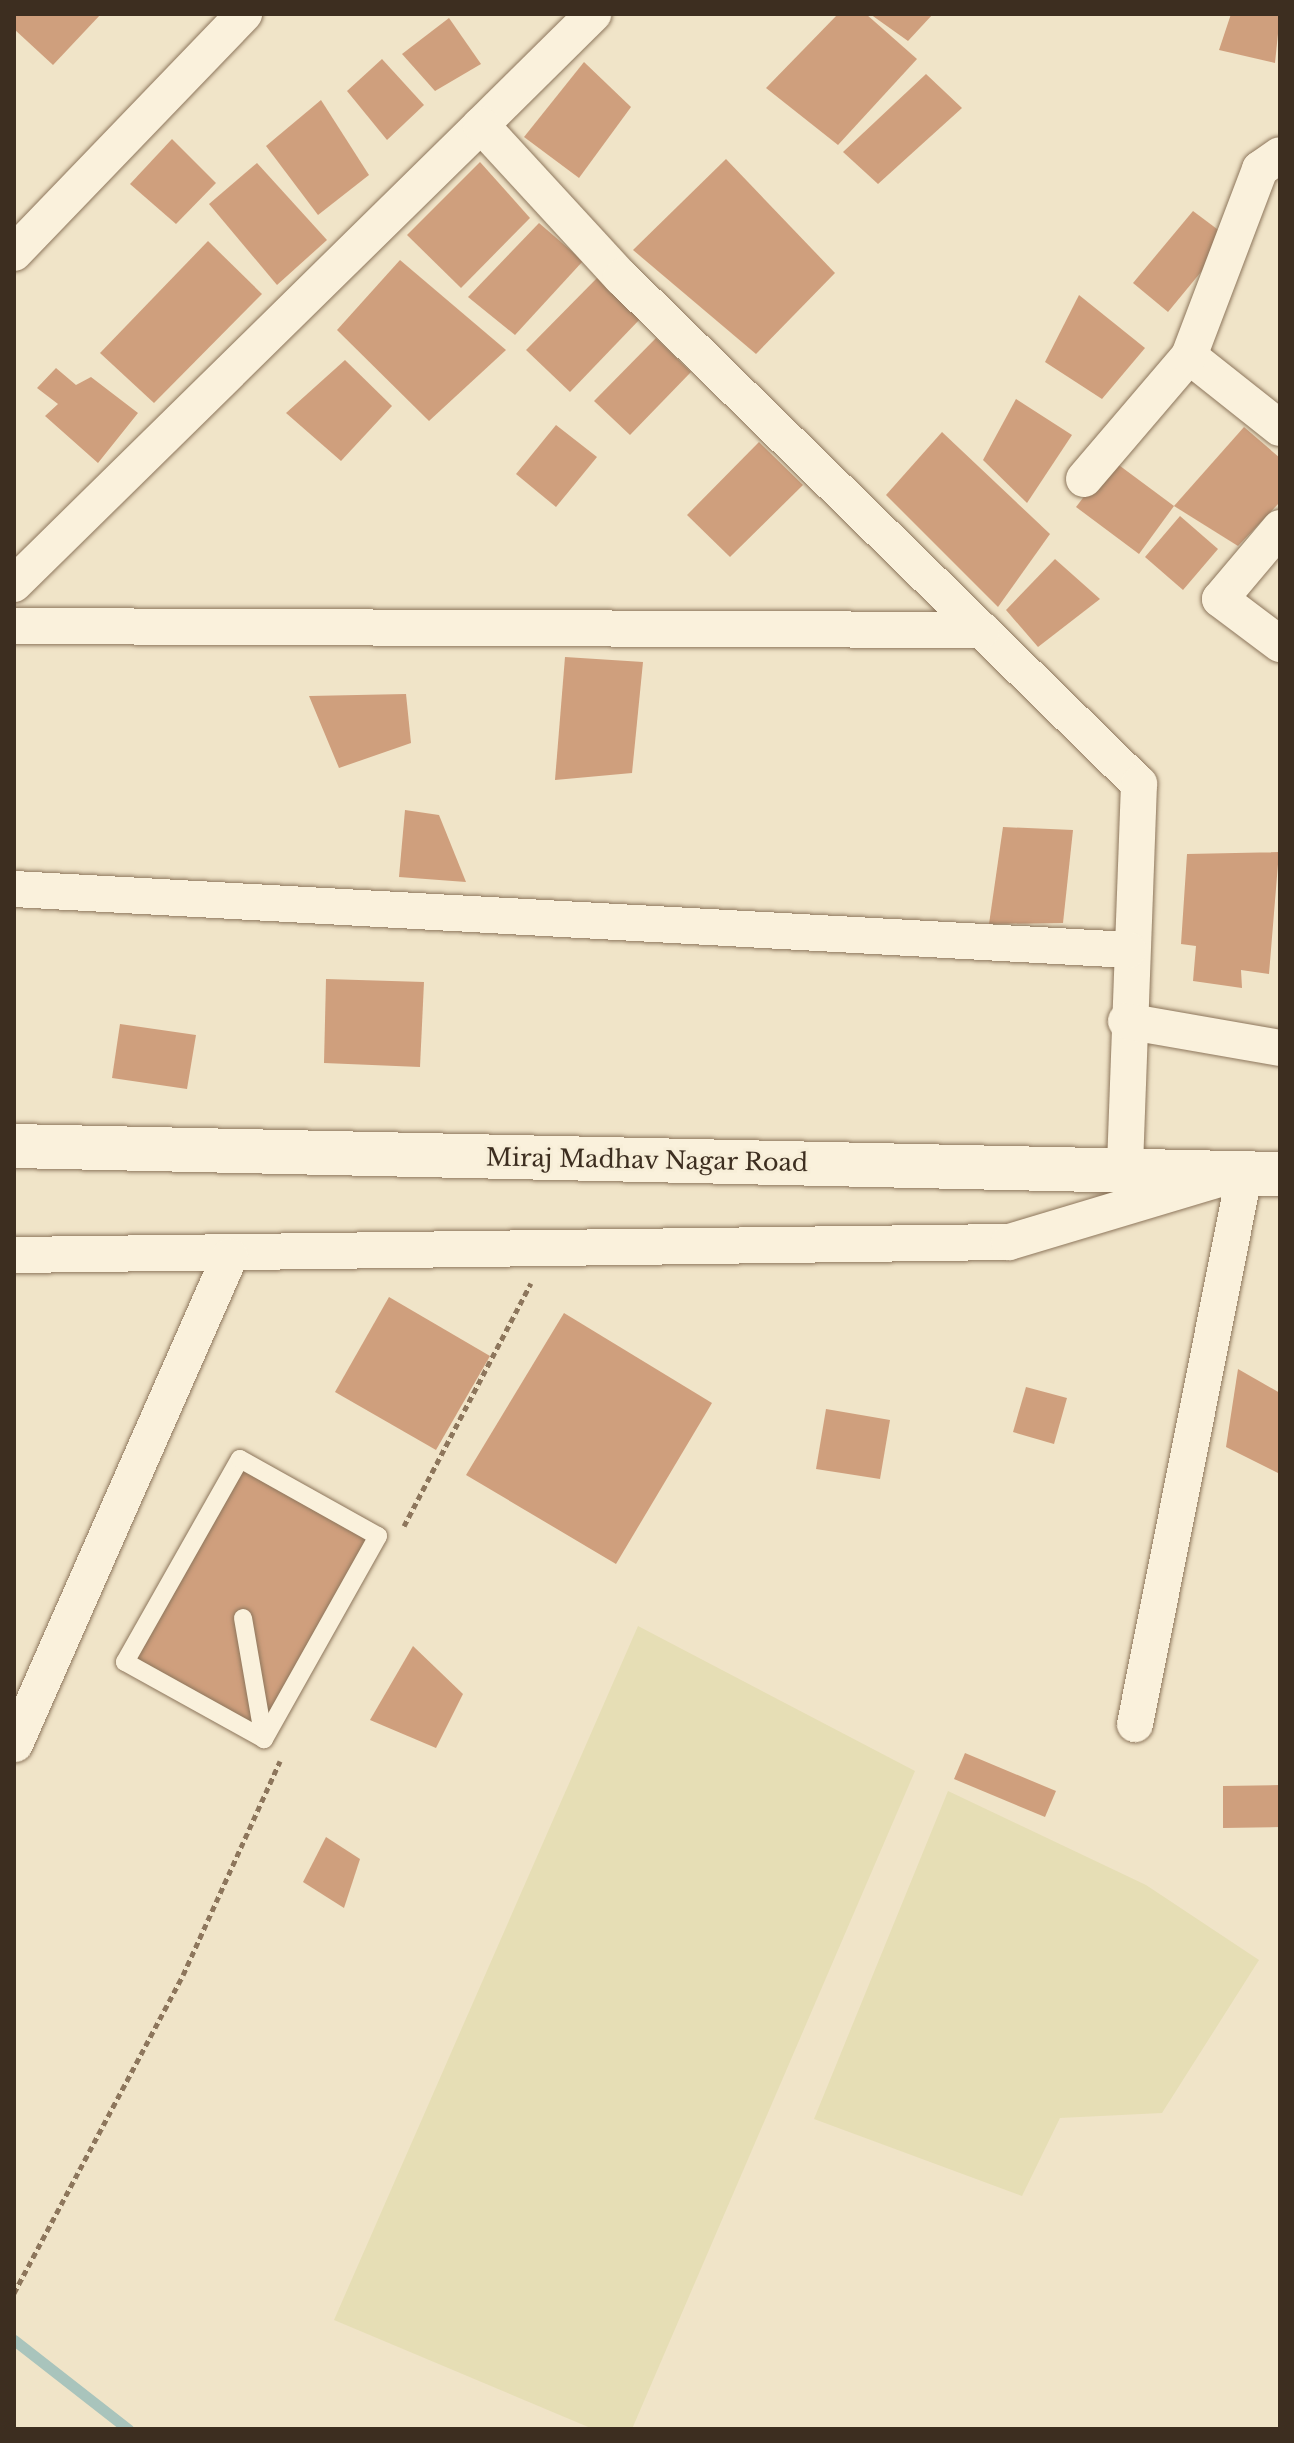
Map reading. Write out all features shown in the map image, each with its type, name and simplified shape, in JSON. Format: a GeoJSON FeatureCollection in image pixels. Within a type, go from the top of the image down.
{"type":"FeatureCollection","features":[{"type":"Feature","properties":{"kind":"street"},"geometry":{"type":"LineString","coordinates":[[14,253],[244,14]]}},
{"type":"Feature","properties":{"kind":"street"},"geometry":{"type":"LineString","coordinates":[[14,584],[593,14]]}},
{"type":"Feature","properties":{"kind":"street"},"geometry":{"type":"LineString","coordinates":[[481,125],[621,277],[1139,784],[1128,950],[1125,1170]]}},
{"type":"Feature","properties":{"kind":"street"},"geometry":{"type":"LineString","coordinates":[[1084,479],[1189,356],[1260,169],[1280,155]]}},
{"type":"Feature","properties":{"kind":"street"},"geometry":{"type":"LineString","coordinates":[[1189,356],[1280,428]]}},
{"type":"Feature","properties":{"kind":"street"},"geometry":{"type":"LineString","coordinates":[[1280,528],[1220,599],[1280,644]]}},
{"type":"Feature","properties":{"kind":"street"},"geometry":{"type":"LineString","coordinates":[[14,626],[982,630]]}},
{"type":"Feature","properties":{"kind":"street"},"geometry":{"type":"LineString","coordinates":[[14,889],[1128,950]]}},
{"type":"Feature","properties":{"kind":"street"},"geometry":{"type":"LineString","coordinates":[[1126,1021],[1280,1048]]}},
{"type":"Feature","properties":{"kind":"street","name":"Miraj Madhav Nagar Road"},"geometry":{"type":"LineString","coordinates":[[14,1146],[1262,1172]]}},
{"type":"Feature","properties":{"kind":"street"},"geometry":{"type":"LineString","coordinates":[[14,1255],[230,1256],[1009,1242],[1262,1172],[1135,1724]]}},
{"type":"Feature","properties":{"kind":"street"},"geometry":{"type":"LineString","coordinates":[[15,1744],[230,1256]]}},
{"type":"Feature","properties":{"kind":"lane"},"geometry":{"type":"LineString","coordinates":[[240,1459],[378,1536],[264,1739],[125,1662],[240,1459]]}},
{"type":"Feature","properties":{"kind":"lane"},"geometry":{"type":"LineString","coordinates":[[243,1618],[264,1739]]}},
{"type":"Feature","properties":{"kind":"path"},"geometry":{"type":"LineString","coordinates":[[14,2293],[183,1975]]}},
{"type":"Feature","properties":{"kind":"shaded area"},"geometry":{"type":"Polygon","coordinates":[[[638,1626],[915,1771],[632,2429],[593,2429],[334,2320],[638,1626]]]}},
{"type":"Feature","properties":{"kind":"shaded area"},"geometry":{"type":"Polygon","coordinates":[[[948,1791],[1146,1885],[1259,1960],[1162,2113],[1060,2118],[1022,2196],[814,2119],[948,1791]]]}},
{"type":"Feature","properties":{"kind":"building"},"geometry":{"type":"Polygon","coordinates":[[[14,14],[101,14],[53,65],[14,29],[14,14]]]}},
{"type":"Feature","properties":{"kind":"building"},"geometry":{"type":"Polygon","coordinates":[[[838,14],[866,14],[917,59],[838,145],[766,88],[838,14]]]}},
{"type":"Feature","properties":{"kind":"building"},"geometry":{"type":"Polygon","coordinates":[[[870,14],[933,14],[908,41],[870,14]]]}},
{"type":"Feature","properties":{"kind":"building"},"geometry":{"type":"Polygon","coordinates":[[[1231,14],[1280,14],[1275,63],[1219,50],[1231,14]]]}},
{"type":"Feature","properties":{"kind":"building"},"geometry":{"type":"Polygon","coordinates":[[[449,18],[481,64],[435,91],[402,54],[449,18]]]}},
{"type":"Feature","properties":{"kind":"building"},"geometry":{"type":"Polygon","coordinates":[[[382,59],[424,105],[387,140],[347,91],[382,59]]]}},
{"type":"Feature","properties":{"kind":"building"},"geometry":{"type":"Polygon","coordinates":[[[584,62],[631,107],[579,178],[524,137],[584,62]]]}},
{"type":"Feature","properties":{"kind":"building"},"geometry":{"type":"Polygon","coordinates":[[[926,74],[962,108],[878,184],[843,152],[926,74]]]}},
{"type":"Feature","properties":{"kind":"building"},"geometry":{"type":"Polygon","coordinates":[[[321,100],[369,175],[318,215],[266,146],[321,100]]]}},
{"type":"Feature","properties":{"kind":"building"},"geometry":{"type":"Polygon","coordinates":[[[172,139],[216,183],[176,224],[130,184],[172,139]]]}},
{"type":"Feature","properties":{"kind":"building"},"geometry":{"type":"Polygon","coordinates":[[[726,159],[835,273],[756,354],[633,250],[726,159]]]}},
{"type":"Feature","properties":{"kind":"building"},"geometry":{"type":"Polygon","coordinates":[[[480,162],[530,218],[461,288],[407,235],[480,162]]]}},
{"type":"Feature","properties":{"kind":"building"},"geometry":{"type":"Polygon","coordinates":[[[257,163],[327,240],[277,285],[209,204],[257,163]]]}},
{"type":"Feature","properties":{"kind":"building"},"geometry":{"type":"Polygon","coordinates":[[[1193,211],[1229,238],[1168,312],[1133,283],[1193,211]]]}},
{"type":"Feature","properties":{"kind":"building"},"geometry":{"type":"Polygon","coordinates":[[[539,223],[583,261],[515,335],[468,297],[539,223]]]}},
{"type":"Feature","properties":{"kind":"building"},"geometry":{"type":"Polygon","coordinates":[[[208,241],[262,294],[154,403],[100,353],[208,241]]]}},
{"type":"Feature","properties":{"kind":"building"},"geometry":{"type":"Polygon","coordinates":[[[400,260],[506,350],[429,421],[337,330],[400,260]]]}},
{"type":"Feature","properties":{"kind":"building"},"geometry":{"type":"Polygon","coordinates":[[[598,277],[641,318],[570,392],[526,350],[598,277]]]}},
{"type":"Feature","properties":{"kind":"building"},"geometry":{"type":"Polygon","coordinates":[[[1079,295],[1145,348],[1102,399],[1045,362],[1079,295]]]}},
{"type":"Feature","properties":{"kind":"building"},"geometry":{"type":"Polygon","coordinates":[[[656,338],[691,372],[630,435],[594,401],[656,338]]]}},
{"type":"Feature","properties":{"kind":"building"},"geometry":{"type":"Polygon","coordinates":[[[345,360],[392,406],[341,461],[286,413],[345,360]]]}},
{"type":"Feature","properties":{"kind":"building"},"geometry":{"type":"Polygon","coordinates":[[[56,368],[76,385],[91,377],[138,413],[98,463],[45,416],[58,404],[37,388],[56,368]]]}},
{"type":"Feature","properties":{"kind":"building"},"geometry":{"type":"Polygon","coordinates":[[[1016,399],[1072,435],[1027,503],[983,460],[1016,399]]]}},
{"type":"Feature","properties":{"kind":"building"},"geometry":{"type":"Polygon","coordinates":[[[556,425],[597,457],[556,507],[516,474],[556,425]]]}},
{"type":"Feature","properties":{"kind":"building"},"geometry":{"type":"Polygon","coordinates":[[[1244,427],[1280,458],[1280,502],[1238,546],[1174,506],[1244,427]]]}},
{"type":"Feature","properties":{"kind":"building"},"geometry":{"type":"Polygon","coordinates":[[[942,432],[1050,534],[998,607],[886,495],[942,432]]]}},
{"type":"Feature","properties":{"kind":"building"},"geometry":{"type":"Polygon","coordinates":[[[759,442],[803,485],[730,557],[687,515],[759,442]]]}},
{"type":"Feature","properties":{"kind":"building"},"geometry":{"type":"Polygon","coordinates":[[[1112,460],[1174,506],[1139,554],[1076,507],[1112,460]]]}},
{"type":"Feature","properties":{"kind":"building"},"geometry":{"type":"Polygon","coordinates":[[[1180,516],[1218,549],[1183,590],[1145,557],[1180,516]]]}},
{"type":"Feature","properties":{"kind":"building"},"geometry":{"type":"Polygon","coordinates":[[[1055,559],[1100,599],[1038,647],[1006,610],[1055,559]]]}},
{"type":"Feature","properties":{"kind":"building"},"geometry":{"type":"Polygon","coordinates":[[[565,657],[643,662],[632,773],[555,780],[565,657]]]}},
{"type":"Feature","properties":{"kind":"building"},"geometry":{"type":"Polygon","coordinates":[[[406,694],[411,743],[339,768],[309,696],[406,694]]]}},
{"type":"Feature","properties":{"kind":"building"},"geometry":{"type":"Polygon","coordinates":[[[405,810],[439,815],[466,882],[399,877],[405,810]]]}},
{"type":"Feature","properties":{"kind":"building"},"geometry":{"type":"Polygon","coordinates":[[[1003,827],[1073,830],[1063,923],[989,924],[1003,827]]]}},
{"type":"Feature","properties":{"kind":"building"},"geometry":{"type":"Polygon","coordinates":[[[1279,852],[1269,974],[1241,970],[1242,988],[1193,981],[1196,946],[1181,944],[1187,854],[1279,852]]]}},
{"type":"Feature","properties":{"kind":"building"},"geometry":{"type":"Polygon","coordinates":[[[326,979],[424,982],[420,1067],[324,1063],[326,979]]]}},
{"type":"Feature","properties":{"kind":"building"},"geometry":{"type":"Polygon","coordinates":[[[120,1024],[196,1035],[187,1089],[112,1078],[120,1024]]]}},
{"type":"Feature","properties":{"kind":"building"},"geometry":{"type":"Polygon","coordinates":[[[389,1297],[490,1356],[436,1450],[335,1392],[389,1297]]]}},
{"type":"Feature","properties":{"kind":"building"},"geometry":{"type":"Polygon","coordinates":[[[564,1313],[712,1403],[616,1564],[466,1475],[564,1313]]]}},
{"type":"Feature","properties":{"kind":"building"},"geometry":{"type":"Polygon","coordinates":[[[1238,1369],[1280,1393],[1280,1474],[1226,1447],[1238,1369]]]}},
{"type":"Feature","properties":{"kind":"building"},"geometry":{"type":"Polygon","coordinates":[[[1026,1387],[1067,1398],[1054,1444],[1013,1432],[1026,1387]]]}},
{"type":"Feature","properties":{"kind":"building"},"geometry":{"type":"Polygon","coordinates":[[[826,1409],[890,1420],[880,1479],[816,1469],[826,1409]]]}},
{"type":"Feature","properties":{"kind":"building"},"geometry":{"type":"Polygon","coordinates":[[[240,1459],[378,1536],[264,1739],[125,1662],[240,1459]]]}},
{"type":"Feature","properties":{"kind":"building"},"geometry":{"type":"Polygon","coordinates":[[[413,1646],[463,1694],[436,1748],[370,1720],[413,1646]]]}},
{"type":"Feature","properties":{"kind":"building"},"geometry":{"type":"Polygon","coordinates":[[[965,1753],[1056,1791],[1045,1817],[954,1779],[965,1753]]]}},
{"type":"Feature","properties":{"kind":"building"},"geometry":{"type":"Polygon","coordinates":[[[1280,1785],[1280,1827],[1223,1828],[1223,1786],[1280,1785]]]}},
{"type":"Feature","properties":{"kind":"building"},"geometry":{"type":"Polygon","coordinates":[[[326,1837],[360,1859],[344,1908],[303,1882],[326,1837]]]}},
{"type":"Feature","properties":{"kind":"waterway"},"geometry":{"type":"LineString","coordinates":[[14,2340],[128,2429]]}}]}
